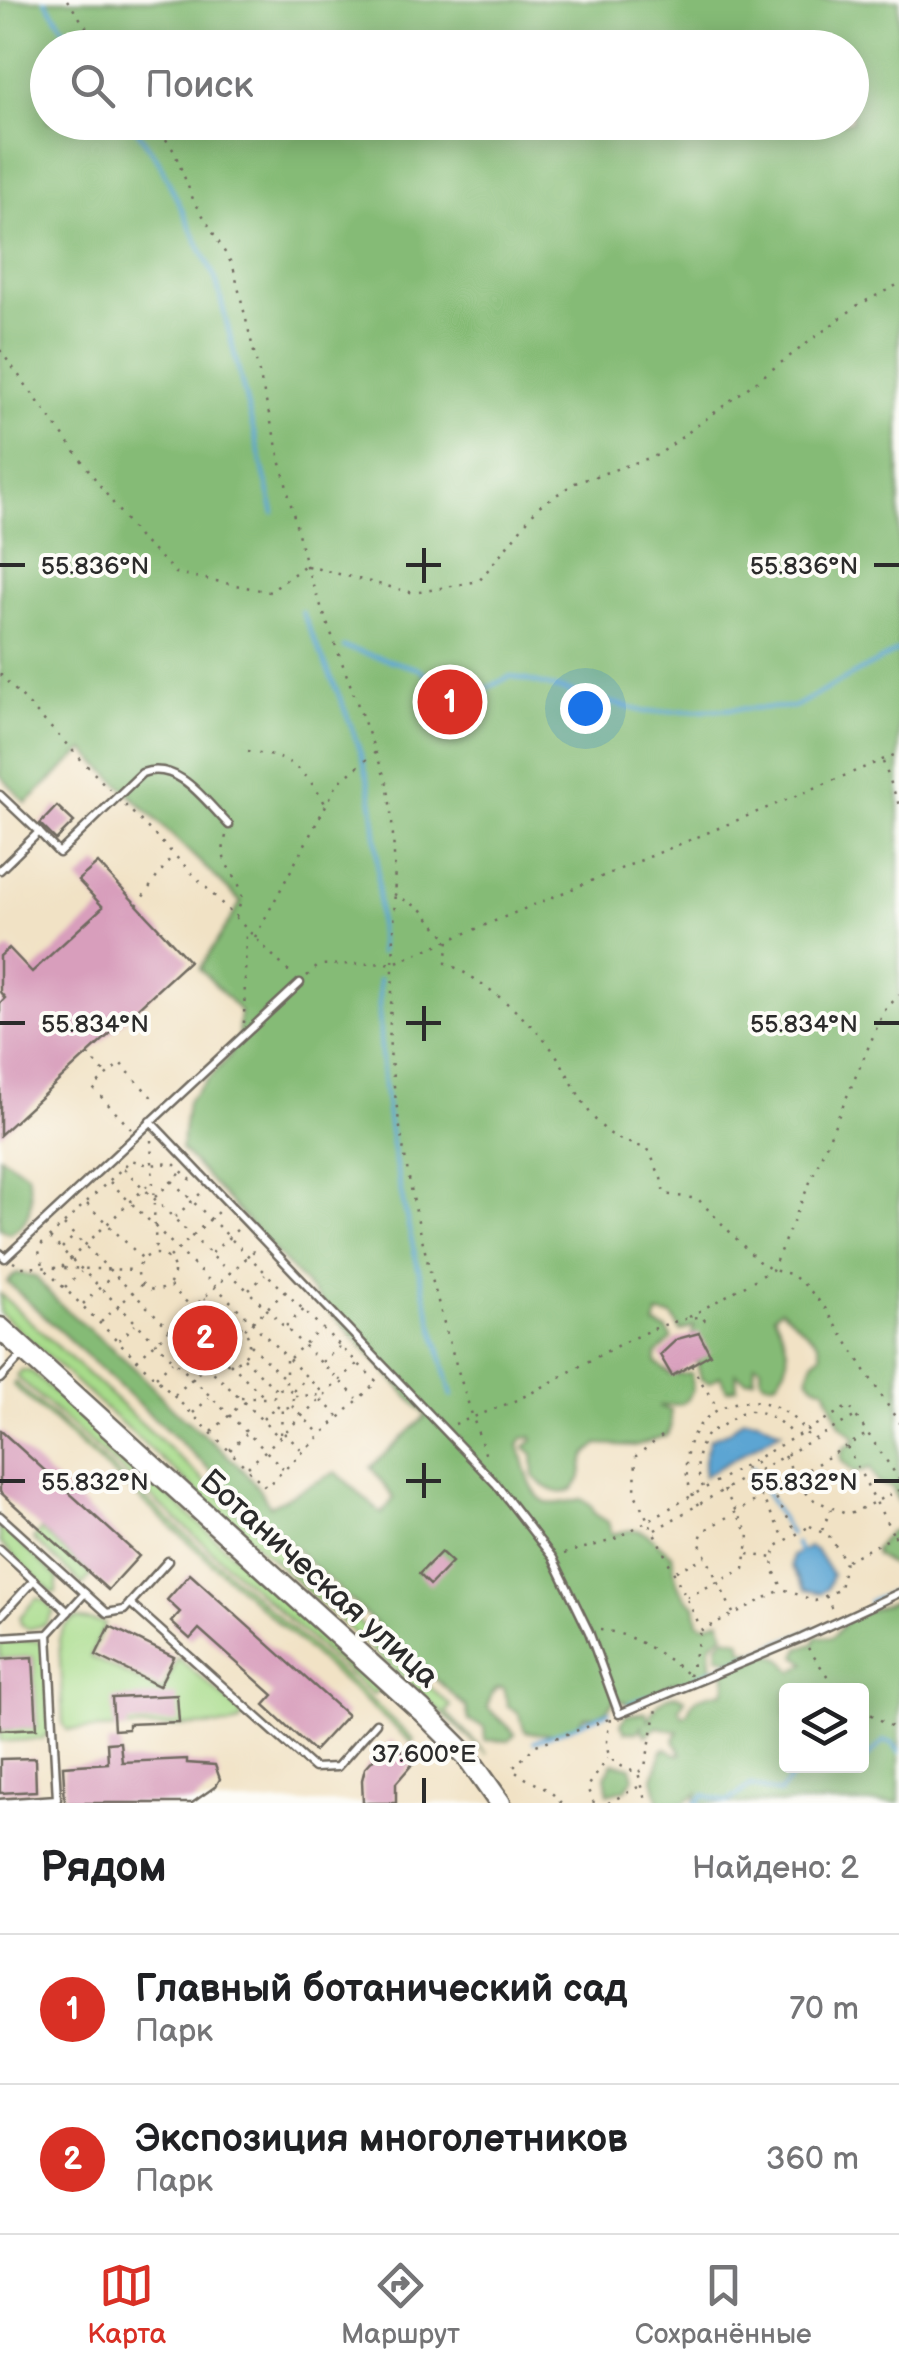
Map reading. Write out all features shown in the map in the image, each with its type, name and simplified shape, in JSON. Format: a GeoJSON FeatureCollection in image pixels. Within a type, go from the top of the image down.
{"type":"FeatureCollection","features":[{"type":"Feature","properties":{"kind":"main road","name":"Ботаническая улица"},"geometry":{"type":"LineString","coordinates":[[0,1328],[422,1711],[466,1755],[500,1803]]}},
{"type":"Feature","properties":{"kind":"lane"},"geometry":{"type":"LineString","coordinates":[[0,795],[58,852],[142,773],[156,768],[176,774],[229,824]]}},
{"type":"Feature","properties":{"kind":"lane"},"geometry":{"type":"LineString","coordinates":[[0,870],[39,832]]}},
{"type":"Feature","properties":{"kind":"lane"},"geometry":{"type":"LineString","coordinates":[[0,1253],[5,1258],[300,983]]}},
{"type":"Feature","properties":{"kind":"lane"},"geometry":{"type":"LineString","coordinates":[[150,1122],[496,1484],[554,1558],[589,1632],[619,1714],[899,1594]]}},
{"type":"Feature","properties":{"kind":"lane"},"geometry":{"type":"LineString","coordinates":[[0,1379],[26,1352]]}},
{"type":"Feature","properties":{"kind":"lane"},"geometry":{"type":"LineString","coordinates":[[0,1516],[107,1613],[124,1610],[168,1561]]}},
{"type":"Feature","properties":{"kind":"lane"},"geometry":{"type":"LineString","coordinates":[[0,1549],[68,1612]]}},
{"type":"Feature","properties":{"kind":"lane"},"geometry":{"type":"LineString","coordinates":[[0,1617],[34,1580]]}},
{"type":"Feature","properties":{"kind":"lane"},"geometry":{"type":"LineString","coordinates":[[0,1637],[48,1634],[84,1593]]}},
{"type":"Feature","properties":{"kind":"lane"},"geometry":{"type":"LineString","coordinates":[[130,1602],[314,1768],[337,1767],[376,1723]]}},
{"type":"Feature","properties":{"kind":"lane"},"geometry":{"type":"LineString","coordinates":[[0,1802],[56,1800],[48,1634]]}},
{"type":"Feature","properties":{"kind":"path"},"geometry":{"type":"LineString","coordinates":[[67,0],[88,30]]}},
{"type":"Feature","properties":{"kind":"path"},"geometry":{"type":"LineString","coordinates":[[166,140],[193,199],[233,266],[306,566],[377,751],[392,811],[394,963],[390,1045],[402,1145],[472,1417],[496,1484]]}},
{"type":"Feature","properties":{"kind":"path"},"geometry":{"type":"LineString","coordinates":[[0,350],[138,537],[176,573],[270,592],[306,566],[414,593],[479,581],[539,506],[575,483],[658,455],[842,316],[899,284]]}},
{"type":"Feature","properties":{"kind":"path"},"geometry":{"type":"LineString","coordinates":[[0,674],[300,983],[318,965],[394,963],[899,754]]}},
{"type":"Feature","properties":{"kind":"path"},"geometry":{"type":"LineString","coordinates":[[248,751],[284,757],[307,773],[327,806]]}},
{"type":"Feature","properties":{"kind":"path"},"geometry":{"type":"LineString","coordinates":[[254,938],[338,783],[377,751]]}},
{"type":"Feature","properties":{"kind":"path"},"geometry":{"type":"LineString","coordinates":[[882,760],[899,805]]}},
{"type":"Feature","properties":{"kind":"path"},"geometry":{"type":"LineString","coordinates":[[229,824],[222,850],[225,865],[242,897],[236,918]]}},
{"type":"Feature","properties":{"kind":"path"},"geometry":{"type":"LineString","coordinates":[[137,905],[173,855]]}},
{"type":"Feature","properties":{"kind":"path"},"geometry":{"type":"LineString","coordinates":[[392,893],[421,909],[449,940]]}},
{"type":"Feature","properties":{"kind":"path"},"geometry":{"type":"LineString","coordinates":[[242,1040],[247,992],[246,930]]}},
{"type":"Feature","properties":{"kind":"path"},"geometry":{"type":"LineString","coordinates":[[449,940],[446,963],[478,982],[547,1044],[576,1093],[610,1134],[648,1149],[662,1178],[664,1194],[698,1198],[758,1261],[772,1270],[791,1274],[816,1298],[899,1423]]}},
{"type":"Feature","properties":{"kind":"path"},"geometry":{"type":"LineString","coordinates":[[444,1428],[524,1396],[618,1346],[689,1317],[772,1270],[884,1011],[899,994]]}},
{"type":"Feature","properties":{"kind":"path"},"geometry":{"type":"LineString","coordinates":[[88,1054],[107,1075]]}},
{"type":"Feature","properties":{"kind":"path"},"geometry":{"type":"LineString","coordinates":[[136,1134],[93,1088],[120,1063],[163,1110]]}},
{"type":"Feature","properties":{"kind":"path"},"geometry":{"type":"LineString","coordinates":[[150,1122],[156,1253]]}},
{"type":"Feature","properties":{"kind":"path"},"geometry":{"type":"LineString","coordinates":[[172,1181],[376,1382],[266,1487],[44,1268],[38,1248],[131,1160],[152,1166],[173,1163]]}},
{"type":"Feature","properties":{"kind":"path"},"geometry":{"type":"LineString","coordinates":[[123,1168],[358,1400]]}},
{"type":"Feature","properties":{"kind":"path"},"geometry":{"type":"LineString","coordinates":[[154,1198],[182,1172]]}},
{"type":"Feature","properties":{"kind":"path"},"geometry":{"type":"LineString","coordinates":[[108,1181],[307,1377],[339,1418]]}},
{"type":"Feature","properties":{"kind":"path"},"geometry":{"type":"LineString","coordinates":[[60,1268],[153,1181]]}},
{"type":"Feature","properties":{"kind":"path"},"geometry":{"type":"LineString","coordinates":[[174,1218],[202,1191]]}},
{"type":"Feature","properties":{"kind":"path"},"geometry":{"type":"LineString","coordinates":[[86,1202],[143,1259]]}},
{"type":"Feature","properties":{"kind":"path"},"geometry":{"type":"LineString","coordinates":[[168,1258],[220,1210]]}},
{"type":"Feature","properties":{"kind":"path"},"geometry":{"type":"LineString","coordinates":[[63,1224],[262,1420],[303,1452]]}},
{"type":"Feature","properties":{"kind":"path"},"geometry":{"type":"LineString","coordinates":[[210,1254],[239,1228]]}},
{"type":"Feature","properties":{"kind":"path"},"geometry":{"type":"LineString","coordinates":[[61,1249],[75,1236]]}},
{"type":"Feature","properties":{"kind":"path"},"geometry":{"type":"LineString","coordinates":[[49,1237],[284,1470]]}},
{"type":"Feature","properties":{"kind":"path"},"geometry":{"type":"LineString","coordinates":[[137,1360],[258,1246]]}},
{"type":"Feature","properties":{"kind":"path"},"geometry":{"type":"LineString","coordinates":[[156,1253],[168,1258],[174,1270],[169,1285],[155,1290],[142,1284],[138,1270],[143,1259],[156,1253]]}},
{"type":"Feature","properties":{"kind":"path"},"geometry":{"type":"LineString","coordinates":[[22,1266],[138,1270]]}},
{"type":"Feature","properties":{"kind":"path"},"geometry":{"type":"LineString","coordinates":[[64,1288],[81,1270]]}},
{"type":"Feature","properties":{"kind":"path"},"geometry":{"type":"LineString","coordinates":[[82,1305],[114,1274]]}},
{"type":"Feature","properties":{"kind":"path"},"geometry":{"type":"LineString","coordinates":[[248,1291],[266,1274]]}},
{"type":"Feature","properties":{"kind":"path"},"geometry":{"type":"LineString","coordinates":[[100,1323],[142,1284]]}},
{"type":"Feature","properties":{"kind":"path"},"geometry":{"type":"LineString","coordinates":[[244,1330],[293,1284]]}},
{"type":"Feature","properties":{"kind":"path"},"geometry":{"type":"LineString","coordinates":[[169,1285],[214,1329]]}},
{"type":"Feature","properties":{"kind":"path"},"geometry":{"type":"LineString","coordinates":[[203,1298],[228,1323],[244,1330],[249,1344],[286,1380]]}},
{"type":"Feature","properties":{"kind":"path"},"geometry":{"type":"LineString","coordinates":[[285,1328],[311,1302]]}},
{"type":"Feature","properties":{"kind":"path"},"geometry":{"type":"LineString","coordinates":[[183,1317],[209,1343],[216,1357],[229,1362],[265,1398]]}},
{"type":"Feature","properties":{"kind":"path"},"geometry":{"type":"LineString","coordinates":[[689,1317],[702,1317],[706,1323]]}},
{"type":"Feature","properties":{"kind":"path"},"geometry":{"type":"LineString","coordinates":[[209,1343],[214,1329],[228,1323]]}},
{"type":"Feature","properties":{"kind":"path"},"geometry":{"type":"LineString","coordinates":[[118,1341],[136,1324]]}},
{"type":"Feature","properties":{"kind":"path"},"geometry":{"type":"LineString","coordinates":[[322,1328],[287,1358],[286,1388],[293,1394],[323,1396]]}},
{"type":"Feature","properties":{"kind":"path"},"geometry":{"type":"LineString","coordinates":[[229,1362],[243,1357],[249,1344]]}},
{"type":"Feature","properties":{"kind":"path"},"geometry":{"type":"LineString","coordinates":[[322,1364],[340,1346]]}},
{"type":"Feature","properties":{"kind":"path"},"geometry":{"type":"LineString","coordinates":[[174,1396],[216,1357]]}},
{"type":"Feature","properties":{"kind":"path"},"geometry":{"type":"LineString","coordinates":[[243,1357],[277,1391]]}},
{"type":"Feature","properties":{"kind":"path"},"geometry":{"type":"LineString","coordinates":[[155,1378],[174,1360]]}},
{"type":"Feature","properties":{"kind":"path"},"geometry":{"type":"LineString","coordinates":[[246,1468],[358,1364]]}},
{"type":"Feature","properties":{"kind":"path"},"geometry":{"type":"LineString","coordinates":[[690,1365],[719,1410]]}},
{"type":"Feature","properties":{"kind":"path"},"geometry":{"type":"LineString","coordinates":[[291,1405],[293,1394],[307,1377]]}},
{"type":"Feature","properties":{"kind":"path"},"geometry":{"type":"LineString","coordinates":[[274,1398],[277,1391],[286,1388]]}},
{"type":"Feature","properties":{"kind":"path"},"geometry":{"type":"LineString","coordinates":[[192,1414],[211,1397]]}},
{"type":"Feature","properties":{"kind":"path"},"geometry":{"type":"LineString","coordinates":[[210,1432],[241,1400],[274,1398]]}},
{"type":"Feature","properties":{"kind":"path"},"geometry":{"type":"LineString","coordinates":[[274,1398],[280,1406],[281,1435]]}},
{"type":"Feature","properties":{"kind":"path"},"geometry":{"type":"LineString","coordinates":[[698,1505],[685,1474],[689,1443],[703,1420],[719,1410],[735,1402],[760,1401],[786,1410],[811,1440]]}},
{"type":"Feature","properties":{"kind":"path"},"geometry":{"type":"LineString","coordinates":[[262,1420],[280,1406],[291,1405]]}},
{"type":"Feature","properties":{"kind":"path"},"geometry":{"type":"LineString","coordinates":[[291,1405],[321,1434]]}},
{"type":"Feature","properties":{"kind":"path"},"geometry":{"type":"LineString","coordinates":[[554,1558],[592,1544],[605,1544],[849,1406],[899,1479]]}},
{"type":"Feature","properties":{"kind":"path"},"geometry":{"type":"LineString","coordinates":[[704,1488],[697,1473],[697,1459],[705,1436],[732,1422],[740,1413],[780,1421],[794,1438]]}},
{"type":"Feature","properties":{"kind":"path"},"geometry":{"type":"LineString","coordinates":[[760,1470],[855,1416]]}},
{"type":"Feature","properties":{"kind":"path"},"geometry":{"type":"LineString","coordinates":[[229,1451],[247,1433]]}},
{"type":"Feature","properties":{"kind":"path"},"geometry":{"type":"LineString","coordinates":[[772,1491],[867,1434]]}},
{"type":"Feature","properties":{"kind":"path"},"geometry":{"type":"LineString","coordinates":[[662,1436],[636,1456],[635,1494],[702,1630]]}},
{"type":"Feature","properties":{"kind":"path"},"geometry":{"type":"LineString","coordinates":[[845,1561],[897,1535],[846,1446]]}},
{"type":"Feature","properties":{"kind":"path"},"geometry":{"type":"LineString","coordinates":[[784,1456],[808,1497],[848,1515],[899,1490]]}},
{"type":"Feature","properties":{"kind":"path"},"geometry":{"type":"LineString","coordinates":[[754,1460],[796,1534]]}},
{"type":"Feature","properties":{"kind":"path"},"geometry":{"type":"LineString","coordinates":[[744,1466],[786,1540]]}},
{"type":"Feature","properties":{"kind":"path"},"geometry":{"type":"LineString","coordinates":[[653,1531],[749,1475]]}},
{"type":"Feature","properties":{"kind":"path"},"geometry":{"type":"LineString","coordinates":[[686,1597],[744,1568],[749,1535],[724,1490]]}},
{"type":"Feature","properties":{"kind":"path"},"geometry":{"type":"LineString","coordinates":[[734,1614],[699,1542],[703,1532],[762,1497]]}},
{"type":"Feature","properties":{"kind":"path"},"geometry":{"type":"LineString","coordinates":[[821,1532],[832,1508]]}},
{"type":"Feature","properties":{"kind":"path"},"geometry":{"type":"LineString","coordinates":[[810,1526],[821,1532],[830,1538],[845,1561],[840,1589],[815,1602],[783,1589],[772,1569],[774,1546],[796,1534],[810,1526]]}},
{"type":"Feature","properties":{"kind":"path"},"geometry":{"type":"LineString","coordinates":[[746,1554],[773,1558]]}},
{"type":"Feature","properties":{"kind":"path"},"geometry":{"type":"LineString","coordinates":[[674,1572],[706,1557]]}},
{"type":"Feature","properties":{"kind":"path"},"geometry":{"type":"LineString","coordinates":[[589,1632],[612,1631],[672,1662],[688,1675],[696,1639],[702,1630],[783,1589]]}},
{"type":"Feature","properties":{"kind":"path"},"geometry":{"type":"LineString","coordinates":[[826,1596],[833,1612]]}},
{"type":"Feature","properties":{"kind":"path"},"geometry":{"type":"LineString","coordinates":[[802,1638],[832,1683]]}},
{"type":"Feature","properties":{"kind":"path"},"geometry":{"type":"LineString","coordinates":[[638,1773],[645,1766],[650,1730],[661,1697]]}},
{"type":"Feature","properties":{"kind":"path"},"geometry":{"type":"LineString","coordinates":[[869,1713],[899,1732]]}},
{"type":"Feature","properties":{"kind":"path"},"geometry":{"type":"LineString","coordinates":[[561,1803],[547,1786],[526,1782],[512,1769],[536,1745],[610,1718],[606,1747],[609,1757],[615,1765],[638,1773]]}},
{"type":"Feature","properties":{"kind":"path"},"geometry":{"type":"LineString","coordinates":[[594,1803],[587,1788],[609,1757]]}},
{"type":"Feature","properties":{"kind":"path"},"geometry":{"type":"LineString","coordinates":[[638,1773],[646,1803]]}},
{"type":"Feature","properties":{"kind":"path"},"geometry":{"type":"LineString","coordinates":[[608,1803],[642,1785]]}},
{"type":"Feature","properties":{"kind":"green space"},"geometry":{"type":"Polygon","coordinates":[[[0,0],[899,0],[899,1504],[892,1487],[878,1484],[870,1468],[854,1473],[841,1460],[842,1450],[856,1439],[840,1425],[825,1388],[813,1384],[808,1377],[813,1361],[821,1354],[818,1342],[781,1309],[774,1315],[787,1349],[782,1374],[776,1382],[766,1382],[761,1378],[761,1366],[755,1363],[754,1379],[746,1380],[736,1373],[737,1388],[727,1390],[720,1376],[710,1383],[701,1379],[691,1339],[694,1326],[681,1331],[672,1316],[658,1314],[655,1325],[667,1330],[672,1339],[656,1354],[656,1363],[670,1374],[691,1373],[693,1389],[681,1404],[658,1406],[671,1410],[667,1435],[635,1446],[598,1444],[586,1455],[580,1479],[570,1491],[551,1490],[534,1477],[533,1454],[525,1447],[532,1436],[523,1438],[519,1445],[528,1478],[542,1500],[553,1503],[582,1499],[608,1522],[612,1534],[642,1531],[672,1554],[677,1582],[695,1605],[698,1622],[704,1625],[720,1620],[724,1633],[710,1645],[712,1674],[689,1683],[673,1683],[630,1705],[616,1698],[603,1712],[549,1734],[525,1731],[519,1714],[508,1706],[503,1688],[498,1687],[487,1707],[515,1734],[509,1741],[485,1740],[484,1727],[469,1721],[466,1707],[7,1282],[17,1273],[36,1277],[176,1412],[231,1458],[270,1506],[336,1472],[382,1514],[394,1498],[371,1467],[426,1416],[181,1149],[187,1102],[229,1057],[238,1039],[240,1011],[200,969],[241,902],[84,750],[26,803],[0,775],[0,0]]]}},
{"type":"Feature","properties":{"kind":"green space"},"geometry":{"type":"Polygon","coordinates":[[[0,1156],[27,1173],[30,1191],[27,1216],[9,1233],[0,1228],[0,1156]]]}},
{"type":"Feature","properties":{"kind":"green space"},"geometry":{"type":"Polygon","coordinates":[[[0,1294],[451,1706],[446,1712],[487,1754],[0,1313],[0,1294]]]}},
{"type":"Feature","properties":{"kind":"green space"},"geometry":{"type":"Polygon","coordinates":[[[22,1370],[32,1372],[380,1688],[373,1695],[16,1376],[22,1370]]]}},
{"type":"Feature","properties":{"kind":"green space"},"geometry":{"type":"Polygon","coordinates":[[[15,1382],[370,1699],[414,1740],[412,1743],[13,1385],[15,1382]]]}},
{"type":"Feature","properties":{"kind":"green space"},"geometry":{"type":"Polygon","coordinates":[[[0,1525],[58,1578],[56,1592],[52,1593],[0,1543],[0,1525]]]}},
{"type":"Feature","properties":{"kind":"green space"},"geometry":{"type":"Polygon","coordinates":[[[899,1528],[899,1569],[874,1550],[889,1532],[899,1528]]]}},
{"type":"Feature","properties":{"kind":"green space"},"geometry":{"type":"Polygon","coordinates":[[[41,1530],[91,1575],[83,1585],[33,1539],[41,1530]]]}},
{"type":"Feature","properties":{"kind":"green space"},"geometry":{"type":"Polygon","coordinates":[[[37,1598],[54,1612],[45,1625],[28,1629],[21,1624],[20,1617],[37,1598]]]}},
{"type":"Feature","properties":{"kind":"green space"},"geometry":{"type":"Polygon","coordinates":[[[899,1600],[899,1803],[694,1803],[698,1793],[683,1803],[659,1803],[653,1778],[662,1751],[681,1754],[674,1740],[678,1731],[657,1727],[646,1735],[641,1730],[643,1724],[637,1732],[625,1732],[621,1725],[626,1715],[646,1712],[649,1721],[659,1703],[678,1695],[685,1699],[679,1709],[683,1716],[697,1699],[724,1691],[724,1671],[733,1660],[718,1657],[717,1645],[725,1637],[740,1640],[743,1650],[782,1659],[793,1672],[806,1663],[796,1656],[800,1647],[814,1644],[817,1636],[832,1638],[849,1618],[899,1600]]]}},
{"type":"Feature","properties":{"kind":"green space"},"geometry":{"type":"Polygon","coordinates":[[[75,1618],[105,1623],[90,1657],[162,1691],[178,1658],[239,1710],[240,1722],[67,1730],[63,1723],[59,1639],[64,1627],[75,1618]]]}},
{"type":"Feature","properties":{"kind":"green space"},"geometry":{"type":"Polygon","coordinates":[[[0,1642],[42,1643],[45,1650],[49,1732],[42,1739],[0,1742],[0,1730],[37,1727],[33,1657],[0,1659],[0,1642]]]}},
{"type":"Feature","properties":{"kind":"green space"},"geometry":{"type":"Polygon","coordinates":[[[613,1763],[631,1767],[634,1777],[626,1789],[608,1794],[605,1776],[613,1763]]]}},
{"type":"Feature","properties":{"kind":"water"},"geometry":{"type":"Polygon","coordinates":[[[743,1419],[758,1420],[781,1431],[704,1476],[710,1439],[728,1432],[743,1419]]]}},
{"type":"Feature","properties":{"kind":"water"},"geometry":{"type":"Polygon","coordinates":[[[809,1547],[817,1551],[832,1575],[827,1589],[821,1593],[805,1590],[791,1566],[792,1556],[809,1547]]]}},
{"type":"Feature","properties":{"kind":"building"},"geometry":{"type":"Polygon","coordinates":[[[57,806],[74,822],[56,840],[40,824],[57,806]]]}},
{"type":"Feature","properties":{"kind":"building"},"geometry":{"type":"Polygon","coordinates":[[[98,863],[189,961],[0,1135],[0,1003],[5,998],[0,992],[0,956],[9,948],[32,972],[103,907],[78,880],[98,863]]]}},
{"type":"Feature","properties":{"kind":"building"},"geometry":{"type":"Polygon","coordinates":[[[699,1333],[710,1354],[672,1376],[660,1355],[677,1339],[699,1333]]]}},
{"type":"Feature","properties":{"kind":"building"},"geometry":{"type":"Polygon","coordinates":[[[0,1430],[139,1556],[108,1590],[0,1492],[0,1430]]]}},
{"type":"Feature","properties":{"kind":"building"},"geometry":{"type":"Polygon","coordinates":[[[441,1552],[452,1562],[430,1585],[419,1574],[441,1552]]]}},
{"type":"Feature","properties":{"kind":"building"},"geometry":{"type":"Polygon","coordinates":[[[190,1574],[347,1715],[314,1751],[264,1705],[273,1695],[199,1629],[190,1639],[171,1622],[180,1612],[167,1600],[190,1574]]]}},
{"type":"Feature","properties":{"kind":"building"},"geometry":{"type":"Polygon","coordinates":[[[110,1626],[174,1657],[159,1686],[96,1655],[110,1626]]]}},
{"type":"Feature","properties":{"kind":"building"},"geometry":{"type":"Polygon","coordinates":[[[33,1657],[37,1728],[0,1730],[0,1659],[33,1657]]]}},
{"type":"Feature","properties":{"kind":"building"},"geometry":{"type":"Polygon","coordinates":[[[177,1695],[179,1722],[128,1724],[128,1729],[114,1730],[112,1698],[177,1695]]]}},
{"type":"Feature","properties":{"kind":"building"},"geometry":{"type":"Polygon","coordinates":[[[391,1740],[404,1752],[412,1743],[423,1752],[396,1783],[396,1803],[363,1803],[365,1768],[391,1740]]]}},
{"type":"Feature","properties":{"kind":"building"},"geometry":{"type":"Polygon","coordinates":[[[120,1742],[122,1762],[187,1759],[187,1763],[215,1765],[220,1779],[192,1803],[65,1803],[63,1766],[108,1763],[107,1743],[120,1742]]]}},
{"type":"Feature","properties":{"kind":"building"},"geometry":{"type":"Polygon","coordinates":[[[35,1758],[36,1791],[0,1793],[0,1759],[35,1758]]]}},
{"type":"Feature","properties":{"kind":"waterway"},"geometry":{"type":"LineString","coordinates":[[45,0],[66,30]]}},
{"type":"Feature","properties":{"kind":"waterway"},"geometry":{"type":"LineString","coordinates":[[144,140],[158,160],[216,280],[274,513]]}},
{"type":"Feature","properties":{"kind":"waterway"},"geometry":{"type":"LineString","coordinates":[[302,612],[346,713],[367,776],[376,841],[380,953]]}},
{"type":"Feature","properties":{"kind":"waterway"},"geometry":{"type":"LineString","coordinates":[[344,647],[419,669],[458,703],[511,676],[646,712],[794,707],[899,650]]}},
{"type":"Feature","properties":{"kind":"waterway"},"geometry":{"type":"LineString","coordinates":[[379,979],[380,1034],[391,1139],[412,1241],[452,1396]]}},
{"type":"Feature","properties":{"kind":"waterway"},"geometry":{"type":"LineString","coordinates":[[752,1468],[790,1534]]}},
{"type":"Feature","properties":{"kind":"waterway"},"geometry":{"type":"LineString","coordinates":[[795,1543],[800,1552]]}},
{"type":"Feature","properties":{"kind":"waterway"},"geometry":{"type":"LineString","coordinates":[[869,1602],[899,1589]]}},
{"type":"Feature","properties":{"kind":"waterway"},"geometry":{"type":"LineString","coordinates":[[694,1678],[816,1628]]}},
{"type":"Feature","properties":{"kind":"waterway"},"geometry":{"type":"LineString","coordinates":[[629,1704],[686,1682]]}},
{"type":"Feature","properties":{"kind":"waterway"},"geometry":{"type":"LineString","coordinates":[[534,1742],[609,1712]]}},
{"type":"Feature","properties":{"kind":"waterway"},"geometry":{"type":"LineString","coordinates":[[869,1756],[884,1741],[893,1743],[899,1752]]}},
{"type":"Feature","properties":{"kind":"waterway"},"geometry":{"type":"LineString","coordinates":[[696,1803],[704,1795],[727,1802],[751,1786],[779,1793],[795,1773]]}},
{"type":"Feature","properties":{"kind":"place","name":"Главный ботанический сад"},"geometry":{"type":"Point","coordinates":[450,702]}},
{"type":"Feature","properties":{"kind":"place","name":"Экспозиция многолетников"},"geometry":{"type":"Point","coordinates":[205,1338]}}]}
